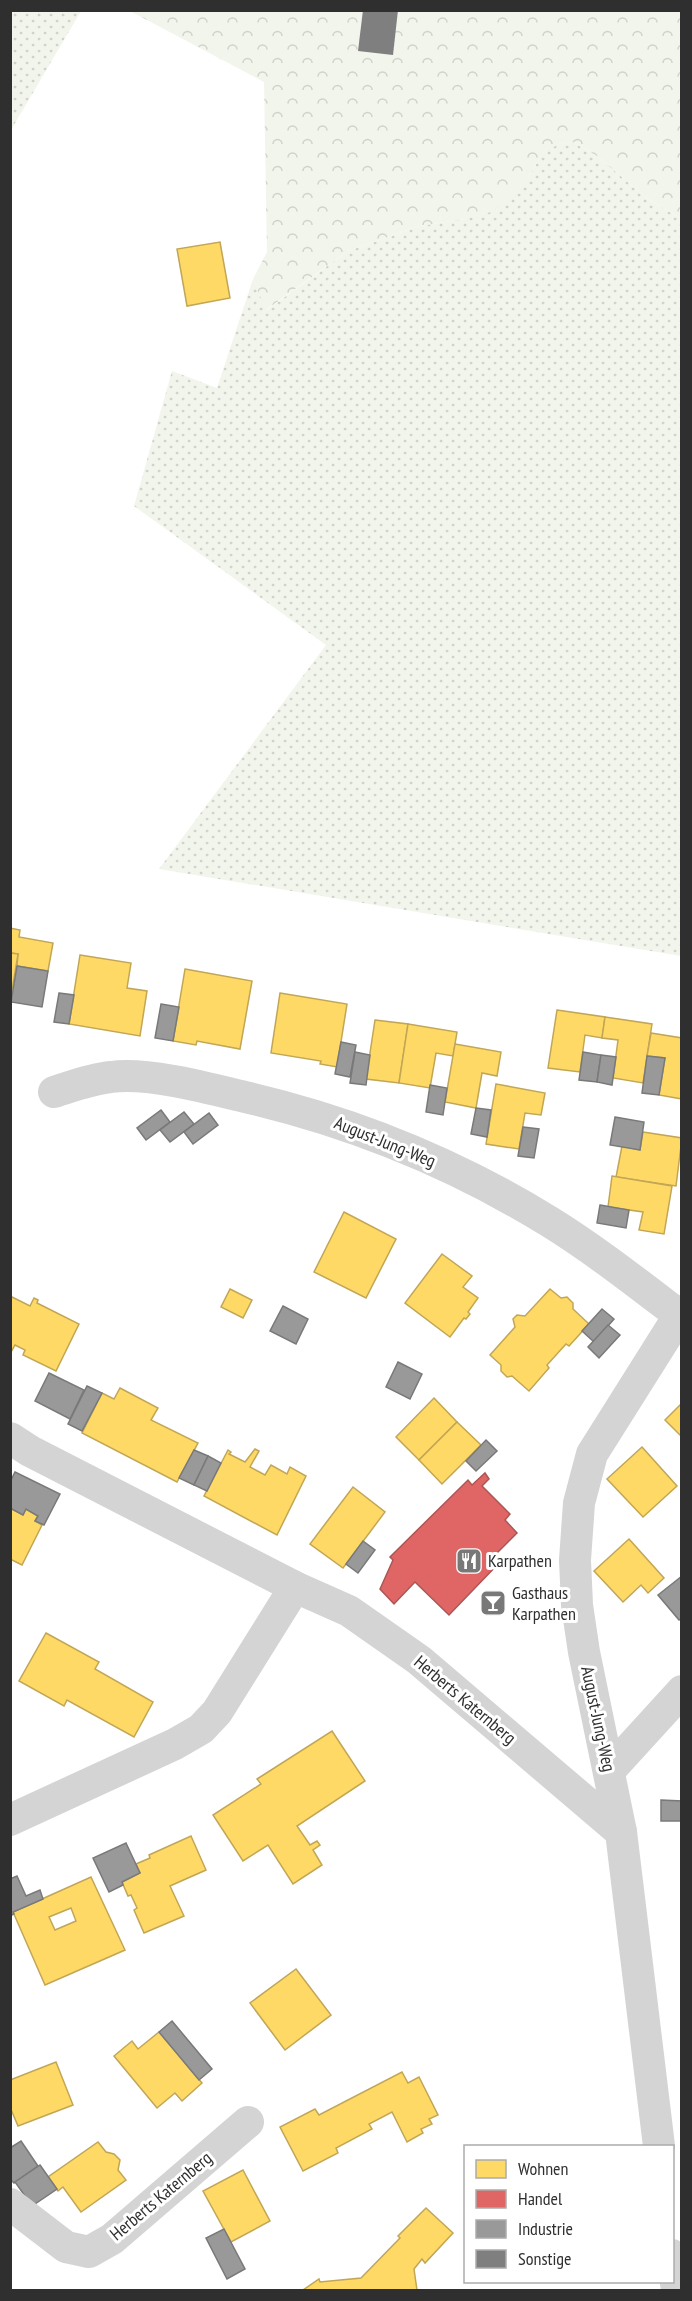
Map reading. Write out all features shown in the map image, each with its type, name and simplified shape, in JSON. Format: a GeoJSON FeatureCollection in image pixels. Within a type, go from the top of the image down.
{"type":"FeatureCollection","features":[{"type":"Feature","properties":{"kind":"street","name":"August-Jung-Weg"},"geometry":{"type":"LineString","coordinates":[[54,1092],[87,1082],[130,1076],[249,1098],[360,1130],[466,1176],[525,1208],[579,1241],[680,1313],[592,1454],[579,1503],[575,1560],[577,1605],[584,1652],[621,1832],[659,2145]]}},
{"type":"Feature","properties":{"kind":"street","name":"Herberts Katernberg"},"geometry":{"type":"LineString","coordinates":[[10,1438],[30,1451],[296,1587],[350,1611],[419,1660],[621,1832]]}},
{"type":"Feature","properties":{"kind":"street"},"geometry":{"type":"LineString","coordinates":[[10,1820],[176,1744],[201,1729],[217,1712],[296,1587]]}},
{"type":"Feature","properties":{"kind":"street"},"geometry":{"type":"LineString","coordinates":[[609,1771],[681,1691]]}},
{"type":"Feature","properties":{"kind":"street","name":"Herberts Katernberg"},"geometry":{"type":"LineString","coordinates":[[10,2204],[66,2247],[89,2252],[112,2239],[248,2122]]}},
{"type":"Feature","properties":{"kind":"street"},"geometry":{"type":"LineString","coordinates":[[674,2269],[677,2290]]}},
{"type":"Feature","properties":{"kind":"green space"},"geometry":{"type":"Polygon","coordinates":[[[10,11],[81,11],[11,130],[10,11]]]}},
{"type":"Feature","properties":{"kind":"green space"},"geometry":{"type":"Polygon","coordinates":[[[130,11],[681,11],[681,218],[649,200],[597,156],[573,142],[559,144],[543,153],[529,176],[491,212],[465,219],[419,226],[348,251],[266,310],[253,279],[267,252],[264,82],[130,11]]]}},
{"type":"Feature","properties":{"kind":"green space"},"geometry":{"type":"Polygon","coordinates":[[[573,142],[597,156],[649,200],[681,218],[681,956],[159,869],[326,645],[134,506],[172,371],[217,388],[253,279],[267,310],[348,251],[419,226],[465,219],[529,176],[543,153],[551,147],[573,142]]]}},
{"type":"Feature","properties":{"kind":"building: Wohnen"},"geometry":{"type":"Polygon","coordinates":[[[220,242],[230,298],[187,306],[177,249],[220,242]]]}},
{"type":"Feature","properties":{"kind":"building: Wohnen"},"geometry":{"type":"Polygon","coordinates":[[[10,928],[20,930],[19,937],[53,943],[48,971],[17,966],[18,954],[10,953],[10,928]]]}},
{"type":"Feature","properties":{"kind":"building: Wohnen"},"geometry":{"type":"Polygon","coordinates":[[[10,953],[18,954],[10,1002],[10,953]]]}},
{"type":"Feature","properties":{"kind":"building: Wohnen"},"geometry":{"type":"Polygon","coordinates":[[[80,955],[131,963],[127,988],[147,991],[140,1036],[69,1024],[80,955]]]}},
{"type":"Feature","properties":{"kind":"building: Wohnen"},"geometry":{"type":"Polygon","coordinates":[[[185,969],[252,981],[240,1049],[197,1041],[196,1045],[173,1041],[185,969]]]}},
{"type":"Feature","properties":{"kind":"building: Wohnen"},"geometry":{"type":"Polygon","coordinates":[[[280,993],[347,1004],[337,1067],[320,1064],[321,1061],[271,1053],[280,993]]]}},
{"type":"Feature","properties":{"kind":"building: Wohnen"},"geometry":{"type":"Polygon","coordinates":[[[557,1010],[605,1017],[602,1038],[585,1035],[580,1072],[548,1068],[557,1010]]]}},
{"type":"Feature","properties":{"kind":"building: Wohnen"},"geometry":{"type":"Polygon","coordinates":[[[605,1017],[652,1024],[643,1083],[613,1078],[618,1040],[602,1038],[605,1017]]]}},
{"type":"Feature","properties":{"kind":"building: Wohnen"},"geometry":{"type":"Polygon","coordinates":[[[375,1020],[408,1024],[399,1083],[366,1079],[375,1020]]]}},
{"type":"Feature","properties":{"kind":"building: Wohnen"},"geometry":{"type":"Polygon","coordinates":[[[408,1024],[457,1032],[453,1056],[436,1053],[430,1088],[399,1083],[408,1024]]]}},
{"type":"Feature","properties":{"kind":"building: Wohnen"},"geometry":{"type":"Polygon","coordinates":[[[651,1033],[682,1038],[682,1099],[659,1095],[665,1058],[647,1056],[651,1033]]]}},
{"type":"Feature","properties":{"kind":"building: Wohnen"},"geometry":{"type":"Polygon","coordinates":[[[455,1044],[501,1052],[497,1076],[482,1073],[476,1108],[445,1102],[455,1044]]]}},
{"type":"Feature","properties":{"kind":"building: Wohnen"},"geometry":{"type":"Polygon","coordinates":[[[496,1084],[545,1093],[541,1115],[525,1113],[519,1149],[486,1144],[496,1084]]]}},
{"type":"Feature","properties":{"kind":"building: Wohnen"},"geometry":{"type":"Polygon","coordinates":[[[643,1132],[682,1138],[676,1186],[616,1177],[622,1146],[640,1150],[643,1132]]]}},
{"type":"Feature","properties":{"kind":"building: Wohnen"},"geometry":{"type":"Polygon","coordinates":[[[612,1176],[672,1186],[664,1234],[639,1230],[643,1212],[608,1207],[612,1176]]]}},
{"type":"Feature","properties":{"kind":"building: Wohnen"},"geometry":{"type":"Polygon","coordinates":[[[344,1212],[396,1239],[366,1298],[314,1272],[344,1212]]]}},
{"type":"Feature","properties":{"kind":"building: Wohnen"},"geometry":{"type":"Polygon","coordinates":[[[442,1254],[472,1276],[463,1287],[478,1298],[468,1312],[470,1314],[466,1319],[464,1318],[450,1337],[405,1303],[442,1254]]]}},
{"type":"Feature","properties":{"kind":"building: Wohnen"},"geometry":{"type":"Polygon","coordinates":[[[230,1289],[252,1300],[243,1318],[221,1307],[230,1289]]]}},
{"type":"Feature","properties":{"kind":"building: Wohnen"},"geometry":{"type":"Polygon","coordinates":[[[550,1289],[561,1298],[567,1297],[573,1303],[573,1309],[589,1324],[547,1365],[549,1368],[529,1391],[512,1376],[507,1377],[501,1371],[501,1365],[490,1355],[515,1327],[513,1319],[517,1315],[525,1316],[550,1289]]]}},
{"type":"Feature","properties":{"kind":"building: Wohnen"},"geometry":{"type":"Polygon","coordinates":[[[10,1296],[30,1306],[34,1298],[38,1300],[37,1303],[79,1324],[56,1371],[23,1355],[25,1350],[15,1345],[10,1354],[10,1296]]]}},
{"type":"Feature","properties":{"kind":"building: Wohnen"},"geometry":{"type":"Polygon","coordinates":[[[120,1388],[158,1408],[151,1420],[198,1443],[177,1482],[82,1433],[102,1393],[114,1399],[120,1388]]]}},
{"type":"Feature","properties":{"kind":"building: Wohnen"},"geometry":{"type":"Polygon","coordinates":[[[434,1398],[457,1422],[419,1460],[396,1437],[434,1398]]]}},
{"type":"Feature","properties":{"kind":"building: Wohnen"},"geometry":{"type":"Polygon","coordinates":[[[682,1403],[682,1437],[665,1420],[682,1403]]]}},
{"type":"Feature","properties":{"kind":"building: Wohnen"},"geometry":{"type":"Polygon","coordinates":[[[457,1422],[481,1445],[442,1484],[419,1460],[457,1422]]]}},
{"type":"Feature","properties":{"kind":"building: Wohnen"},"geometry":{"type":"Polygon","coordinates":[[[642,1447],[677,1486],[643,1517],[607,1479],[642,1447]]]}},
{"type":"Feature","properties":{"kind":"building: Wohnen"},"geometry":{"type":"Polygon","coordinates":[[[255,1449],[259,1451],[250,1467],[265,1475],[271,1465],[287,1474],[290,1467],[306,1476],[277,1535],[204,1496],[228,1450],[231,1452],[229,1454],[245,1462],[255,1449]]]}},
{"type":"Feature","properties":{"kind":"building: Wohnen"},"geometry":{"type":"Polygon","coordinates":[[[353,1487],[385,1512],[343,1568],[310,1544],[353,1487]]]}},
{"type":"Feature","properties":{"kind":"building: Wohnen"},"geometry":{"type":"Polygon","coordinates":[[[10,1508],[23,1515],[26,1509],[38,1516],[35,1521],[42,1525],[22,1565],[10,1559],[10,1508]]]}},
{"type":"Feature","properties":{"kind":"building: Wohnen"},"geometry":{"type":"Polygon","coordinates":[[[629,1539],[664,1578],[648,1593],[641,1585],[623,1602],[594,1571],[629,1539]]]}},
{"type":"Feature","properties":{"kind":"building: Wohnen"},"geometry":{"type":"Polygon","coordinates":[[[46,1633],[99,1662],[95,1669],[153,1702],[134,1737],[67,1700],[64,1706],[19,1681],[46,1633]]]}},
{"type":"Feature","properties":{"kind":"building: Wohnen"},"geometry":{"type":"Polygon","coordinates":[[[332,1731],[365,1781],[297,1826],[310,1845],[317,1841],[320,1845],[313,1850],[322,1865],[293,1884],[268,1845],[243,1861],[213,1815],[261,1784],[257,1779],[332,1731]]]}},
{"type":"Feature","properties":{"kind":"building: Wohnen"},"geometry":{"type":"Polygon","coordinates":[[[191,1836],[206,1870],[170,1886],[184,1916],[144,1933],[134,1910],[137,1908],[122,1882],[140,1873],[136,1864],[150,1858],[149,1855],[191,1836]]]}},
{"type":"Feature","properties":{"kind":"building: Wohnen"},"geometry":{"type":"Polygon","coordinates":[[[91,1877],[125,1950],[45,1985],[13,1912],[91,1877]],[[71,1908],[49,1917],[55,1930],[76,1921],[71,1908]]]}},
{"type":"Feature","properties":{"kind":"building: Wohnen"},"geometry":{"type":"Polygon","coordinates":[[[296,1969],[331,2015],[285,2050],[250,2003],[296,1969]]]}},
{"type":"Feature","properties":{"kind":"building: Wohnen"},"geometry":{"type":"Polygon","coordinates":[[[159,2032],[202,2083],[182,2101],[175,2093],[157,2108],[114,2056],[132,2041],[138,2049],[159,2032]]]}},
{"type":"Feature","properties":{"kind":"building: Wohnen"},"geometry":{"type":"Polygon","coordinates":[[[56,2062],[73,2105],[18,2126],[10,2107],[10,2080],[56,2062]]]}},
{"type":"Feature","properties":{"kind":"building: Wohnen"},"geometry":{"type":"Polygon","coordinates":[[[402,2072],[408,2083],[419,2077],[438,2115],[429,2119],[432,2124],[421,2129],[423,2133],[407,2142],[392,2112],[369,2124],[372,2129],[336,2148],[338,2153],[303,2171],[280,2127],[315,2109],[319,2115],[402,2072]]]}},
{"type":"Feature","properties":{"kind":"building: Wohnen"},"geometry":{"type":"Polygon","coordinates":[[[98,2142],[106,2152],[114,2154],[120,2160],[118,2170],[126,2180],[81,2212],[63,2187],[58,2191],[48,2177],[98,2142]]]}},
{"type":"Feature","properties":{"kind":"building: Wohnen"},"geometry":{"type":"Polygon","coordinates":[[[243,2170],[270,2221],[231,2242],[203,2191],[243,2170]]]}},
{"type":"Feature","properties":{"kind":"building: Wohnen"},"geometry":{"type":"Polygon","coordinates":[[[426,2208],[453,2233],[425,2263],[422,2259],[414,2269],[417,2290],[303,2290],[319,2279],[320,2282],[361,2278],[426,2208]]]}},
{"type":"Feature","properties":{"kind":"building: Handel"},"geometry":{"type":"Polygon","coordinates":[[[485,1473],[489,1479],[482,1486],[510,1514],[505,1520],[517,1533],[493,1557],[499,1563],[449,1615],[415,1582],[394,1604],[380,1589],[393,1560],[390,1557],[468,1480],[472,1485],[485,1473]]]}},
{"type":"Feature","properties":{"kind":"building: Industrie"},"geometry":{"type":"Polygon","coordinates":[[[17,966],[48,971],[42,1007],[11,1002],[17,966]]]}},
{"type":"Feature","properties":{"kind":"building: Industrie"},"geometry":{"type":"Polygon","coordinates":[[[59,993],[74,995],[69,1024],[54,1022],[59,993]]]}},
{"type":"Feature","properties":{"kind":"building: Industrie"},"geometry":{"type":"Polygon","coordinates":[[[161,1004],[179,1007],[173,1041],[155,1038],[161,1004]]]}},
{"type":"Feature","properties":{"kind":"building: Industrie"},"geometry":{"type":"Polygon","coordinates":[[[341,1042],[356,1045],[350,1077],[335,1074],[341,1042]]]}},
{"type":"Feature","properties":{"kind":"building: Industrie"},"geometry":{"type":"Polygon","coordinates":[[[355,1052],[370,1055],[366,1085],[350,1083],[355,1052]]]}},
{"type":"Feature","properties":{"kind":"building: Industrie"},"geometry":{"type":"Polygon","coordinates":[[[583,1052],[601,1055],[597,1082],[579,1080],[583,1052]]]}},
{"type":"Feature","properties":{"kind":"building: Industrie"},"geometry":{"type":"Polygon","coordinates":[[[601,1055],[616,1057],[612,1085],[597,1082],[601,1055]]]}},
{"type":"Feature","properties":{"kind":"building: Industrie"},"geometry":{"type":"Polygon","coordinates":[[[647,1056],[665,1058],[659,1095],[642,1093],[647,1056]]]}},
{"type":"Feature","properties":{"kind":"building: Industrie"},"geometry":{"type":"Polygon","coordinates":[[[430,1085],[447,1088],[443,1115],[426,1112],[430,1085]]]}},
{"type":"Feature","properties":{"kind":"building: Industrie"},"geometry":{"type":"Polygon","coordinates":[[[476,1108],[491,1110],[487,1137],[471,1134],[476,1108]]]}},
{"type":"Feature","properties":{"kind":"building: Industrie"},"geometry":{"type":"Polygon","coordinates":[[[161,1110],[170,1122],[146,1140],[137,1128],[161,1110]]]}},
{"type":"Feature","properties":{"kind":"building: Industrie"},"geometry":{"type":"Polygon","coordinates":[[[184,1112],[194,1124],[170,1142],[160,1130],[184,1112]]]}},
{"type":"Feature","properties":{"kind":"building: Industrie"},"geometry":{"type":"Polygon","coordinates":[[[209,1113],[218,1125],[193,1144],[184,1132],[209,1113]]]}},
{"type":"Feature","properties":{"kind":"building: Industrie"},"geometry":{"type":"Polygon","coordinates":[[[615,1117],[644,1122],[640,1150],[610,1145],[615,1117]]]}},
{"type":"Feature","properties":{"kind":"building: Industrie"},"geometry":{"type":"Polygon","coordinates":[[[523,1127],[539,1129],[534,1158],[518,1156],[523,1127]]]}},
{"type":"Feature","properties":{"kind":"building: Industrie"},"geometry":{"type":"Polygon","coordinates":[[[600,1205],[629,1210],[626,1228],[597,1223],[600,1205]]]}},
{"type":"Feature","properties":{"kind":"building: Industrie"},"geometry":{"type":"Polygon","coordinates":[[[283,1306],[308,1319],[296,1344],[270,1331],[283,1306]]]}},
{"type":"Feature","properties":{"kind":"building: Industrie"},"geometry":{"type":"Polygon","coordinates":[[[602,1309],[614,1319],[594,1342],[582,1331],[602,1309]]]}},
{"type":"Feature","properties":{"kind":"building: Industrie"},"geometry":{"type":"Polygon","coordinates":[[[608,1325],[620,1335],[599,1358],[588,1347],[608,1325]]]}},
{"type":"Feature","properties":{"kind":"building: Industrie"},"geometry":{"type":"Polygon","coordinates":[[[398,1362],[422,1374],[410,1399],[386,1387],[398,1362]]]}},
{"type":"Feature","properties":{"kind":"building: Industrie"},"geometry":{"type":"Polygon","coordinates":[[[49,1373],[84,1390],[70,1419],[35,1401],[49,1373]]]}},
{"type":"Feature","properties":{"kind":"building: Industrie"},"geometry":{"type":"Polygon","coordinates":[[[87,1386],[102,1393],[82,1431],[68,1424],[87,1386]]]}},
{"type":"Feature","properties":{"kind":"building: Industrie"},"geometry":{"type":"Polygon","coordinates":[[[486,1440],[497,1451],[476,1471],[466,1461],[486,1440]]]}},
{"type":"Feature","properties":{"kind":"building: Industrie"},"geometry":{"type":"Polygon","coordinates":[[[194,1450],[208,1456],[194,1485],[179,1478],[194,1450]]]}},
{"type":"Feature","properties":{"kind":"building: Industrie"},"geometry":{"type":"Polygon","coordinates":[[[208,1456],[221,1463],[207,1491],[194,1485],[208,1456]]]}},
{"type":"Feature","properties":{"kind":"building: Industrie"},"geometry":{"type":"Polygon","coordinates":[[[15,1472],[60,1494],[44,1525],[35,1521],[38,1516],[26,1509],[23,1515],[10,1508],[10,1482],[15,1472]]]}},
{"type":"Feature","properties":{"kind":"building: Industrie"},"geometry":{"type":"Polygon","coordinates":[[[363,1541],[375,1550],[358,1573],[346,1564],[363,1541]]]}},
{"type":"Feature","properties":{"kind":"building: Industrie"},"geometry":{"type":"Polygon","coordinates":[[[682,1576],[682,1618],[679,1620],[658,1595],[682,1576]]]}},
{"type":"Feature","properties":{"kind":"building: Industrie"},"geometry":{"type":"Polygon","coordinates":[[[661,1800],[682,1801],[682,1821],[661,1821],[661,1800]]]}},
{"type":"Feature","properties":{"kind":"building: Industrie"},"geometry":{"type":"Polygon","coordinates":[[[126,1843],[140,1873],[109,1892],[93,1858],[126,1843]]]}},
{"type":"Feature","properties":{"kind":"building: Industrie"},"geometry":{"type":"Polygon","coordinates":[[[17,1876],[26,1896],[40,1890],[43,1899],[13,1912],[14,1914],[10,1916],[10,1879],[17,1876]]]}},
{"type":"Feature","properties":{"kind":"building: Industrie"},"geometry":{"type":"Polygon","coordinates":[[[172,2021],[212,2069],[199,2080],[159,2032],[172,2021]]]}},
{"type":"Feature","properties":{"kind":"building: Industrie"},"geometry":{"type":"Polygon","coordinates":[[[21,2141],[38,2166],[14,2183],[10,2179],[10,2148],[21,2141]]]}},
{"type":"Feature","properties":{"kind":"building: Industrie"},"geometry":{"type":"Polygon","coordinates":[[[40,2165],[57,2189],[32,2206],[15,2182],[40,2165]]]}},
{"type":"Feature","properties":{"kind":"building: Industrie"},"geometry":{"type":"Polygon","coordinates":[[[224,2229],[245,2269],[227,2279],[206,2238],[224,2229]]]}},
{"type":"Feature","properties":{"kind":"building: Sonstige"},"geometry":{"type":"Polygon","coordinates":[[[363,10],[398,10],[393,55],[358,51],[363,10]]]}},
{"type":"Feature","properties":{"kind":"place","name":"Karpathen"},"geometry":{"type":"Point","coordinates":[469,1561]}},
{"type":"Feature","properties":{"kind":"place","name":"Gasthaus Karpathen"},"geometry":{"type":"Point","coordinates":[493,1603]}}]}
